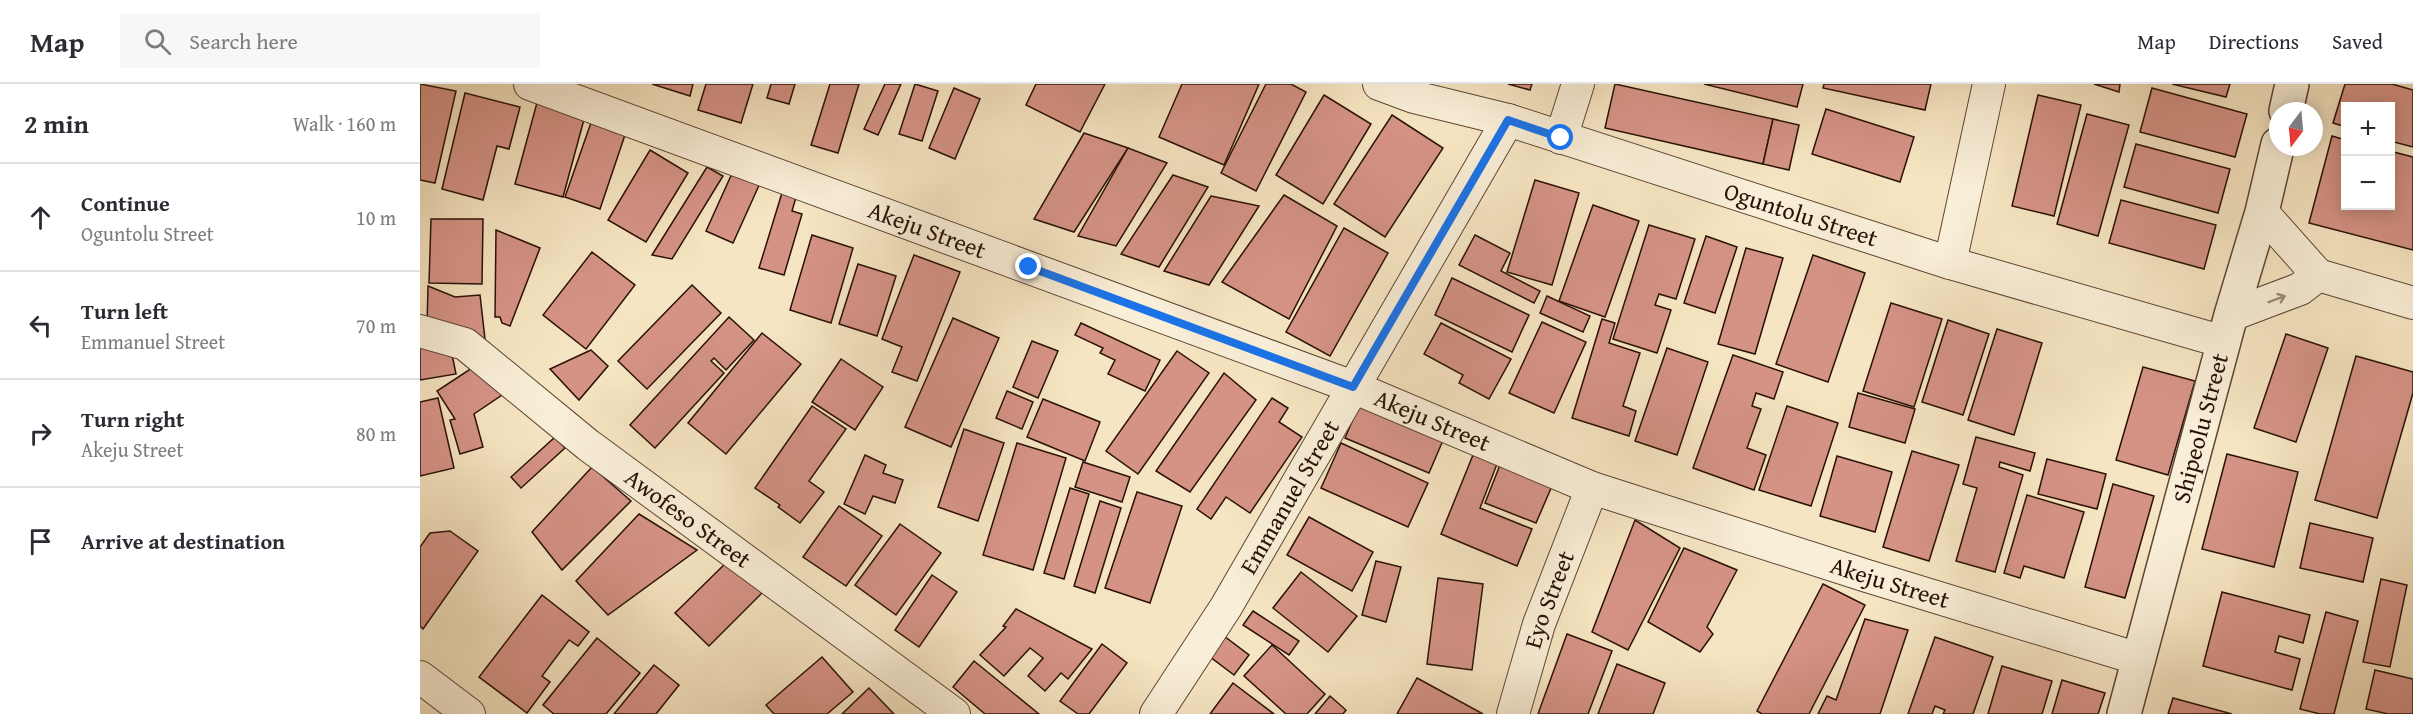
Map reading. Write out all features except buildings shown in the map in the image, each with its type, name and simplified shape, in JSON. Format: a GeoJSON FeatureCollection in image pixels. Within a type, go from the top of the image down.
{"type":"FeatureCollection","features":[{"type":"Feature","properties":{"kind":"street","name":"Akeju Street"},"geometry":{"type":"LineString","coordinates":[[530,84],[1353,387],[1592,488],[1867,576],[2139,659]]}},
{"type":"Feature","properties":{"kind":"street","name":"Oguntolu Street"},"geometry":{"type":"LineString","coordinates":[[1379,84],[1414,97],[1508,120],[1950,264],[2228,328]]}},
{"type":"Feature","properties":{"kind":"street"},"geometry":{"type":"LineString","coordinates":[[1561,138],[1578,84]]}},
{"type":"Feature","properties":{"kind":"street"},"geometry":{"type":"LineString","coordinates":[[1950,264],[1989,84]]}},
{"type":"Feature","properties":{"kind":"street"},"geometry":{"type":"LineString","coordinates":[[2288,102],[2292,84]]}},
{"type":"Feature","properties":{"kind":"street","name":"Emmanuel Street"},"geometry":{"type":"LineString","coordinates":[[1156,714],[1226,607],[1508,120]]}},
{"type":"Feature","properties":{"kind":"street","name":"Shipeolu Street"},"geometry":{"type":"LineString","coordinates":[[2124,714],[2228,328],[2262,212],[2275,156]]}},
{"type":"Feature","properties":{"kind":"street"},"geometry":{"type":"LineString","coordinates":[[2262,212],[2318,274],[2413,303]]}},
{"type":"Feature","properties":{"kind":"street"},"geometry":{"type":"LineString","coordinates":[[2228,328],[2300,289],[2318,274]]}},
{"type":"Feature","properties":{"kind":"street","name":"Awofeso Street"},"geometry":{"type":"LineString","coordinates":[[420,331],[465,344],[588,445],[954,714]]}},
{"type":"Feature","properties":{"kind":"street","name":"Eyo Street"},"geometry":{"type":"LineString","coordinates":[[1513,714],[1539,624],[1592,488]]}},
{"type":"Feature","properties":{"kind":"street"},"geometry":{"type":"LineString","coordinates":[[420,677],[469,714]]}},
{"type":"Feature","properties":{"kind":"route"},"geometry":{"type":"LineString","coordinates":[[1029,267],[1353,387],[1508,120],[1561,138]]}}]}
